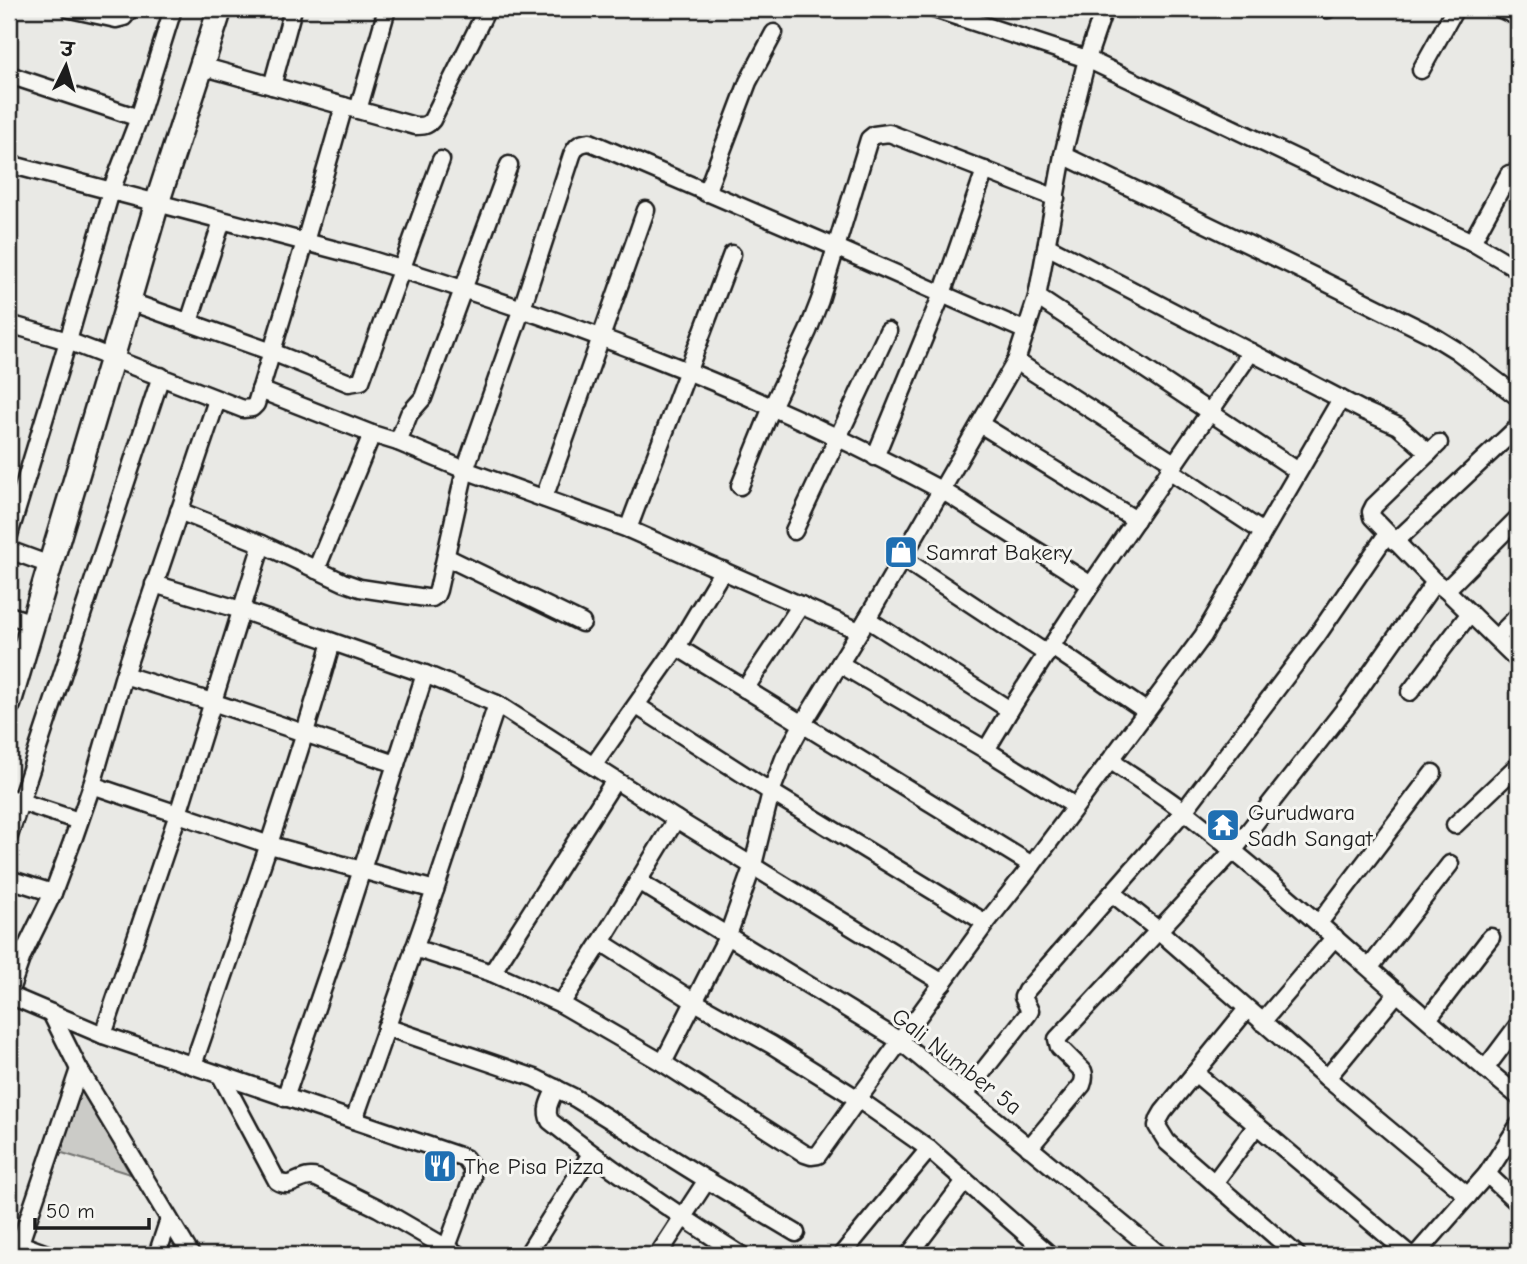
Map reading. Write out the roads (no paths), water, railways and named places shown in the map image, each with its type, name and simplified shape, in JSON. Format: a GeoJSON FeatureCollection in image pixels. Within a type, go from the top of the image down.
{"type":"FeatureCollection","features":[{"type":"Feature","properties":{"kind":"street"},"geometry":{"type":"LineString","coordinates":[[70,9],[116,19],[124,17],[130,9]]}},
{"type":"Feature","properties":{"kind":"street"},"geometry":{"type":"LineString","coordinates":[[9,535],[111,191],[139,118],[173,9]]}},
{"type":"Feature","properties":{"kind":"street"},"geometry":{"type":"LineString","coordinates":[[9,703],[157,203],[220,9]]}},
{"type":"Feature","properties":{"kind":"street"},"geometry":{"type":"LineString","coordinates":[[272,86],[293,9]]}},
{"type":"Feature","properties":{"kind":"street"},"geometry":{"type":"LineString","coordinates":[[9,324],[68,341],[243,409],[252,408],[256,404],[305,242],[387,9]]}},
{"type":"Feature","properties":{"kind":"street"},"geometry":{"type":"LineString","coordinates":[[201,66],[415,126],[428,124],[487,9]]}},
{"type":"Feature","properties":{"kind":"street"},"geometry":{"type":"LineString","coordinates":[[934,9],[1087,59],[1472,242],[1518,269]]}},
{"type":"Feature","properties":{"kind":"street"},"geometry":{"type":"LineString","coordinates":[[663,1063],[728,935],[753,865],[771,792],[785,756],[1016,361],[1037,297],[1063,155],[1087,59],[1104,9]]}},
{"type":"Feature","properties":{"kind":"street"},"geometry":{"type":"LineString","coordinates":[[1421,70],[1455,9]]}},
{"type":"Feature","properties":{"kind":"street"},"geometry":{"type":"LineString","coordinates":[[1501,9],[1518,17]]}},
{"type":"Feature","properties":{"kind":"street"},"geometry":{"type":"LineString","coordinates":[[706,193],[748,82],[774,33]]}},
{"type":"Feature","properties":{"kind":"street"},"geometry":{"type":"LineString","coordinates":[[9,75],[139,118]]}},
{"type":"Feature","properties":{"kind":"street"},"geometry":{"type":"LineString","coordinates":[[740,486],[820,300],[869,139],[874,135],[889,133],[1056,198]]}},
{"type":"Feature","properties":{"kind":"street"},"geometry":{"type":"LineString","coordinates":[[179,511],[262,544],[343,582],[432,598],[436,595],[465,470],[572,155],[581,143],[590,142],[1026,331]]}},
{"type":"Feature","properties":{"kind":"street"},"geometry":{"type":"LineString","coordinates":[[1063,155],[1430,334],[1456,350],[1518,397]]}},
{"type":"Feature","properties":{"kind":"street"},"geometry":{"type":"LineString","coordinates":[[128,301],[272,352],[349,383],[361,381],[440,160]]}},
{"type":"Feature","properties":{"kind":"street"},"geometry":{"type":"LineString","coordinates":[[9,164],[400,269],[522,308],[688,370],[838,438],[941,490],[1091,585]]}},
{"type":"Feature","properties":{"kind":"street"},"geometry":{"type":"LineString","coordinates":[[398,442],[409,414],[423,398],[509,165]]}},
{"type":"Feature","properties":{"kind":"street"},"geometry":{"type":"LineString","coordinates":[[875,457],[942,294],[985,170]]}},
{"type":"Feature","properties":{"kind":"street"},"geometry":{"type":"LineString","coordinates":[[1472,242],[1509,174]]}},
{"type":"Feature","properties":{"kind":"street"},"geometry":{"type":"LineString","coordinates":[[544,498],[646,210]]}},
{"type":"Feature","properties":{"kind":"street"},"geometry":{"type":"LineString","coordinates":[[189,323],[222,221]]}},
{"type":"Feature","properties":{"kind":"street"},"geometry":{"type":"LineString","coordinates":[[1047,246],[1340,399],[1398,426],[1434,448],[1374,506],[1372,517],[1518,660]]}},
{"type":"Feature","properties":{"kind":"street"},"geometry":{"type":"LineString","coordinates":[[628,529],[732,254]]}},
{"type":"Feature","properties":{"kind":"street"},"geometry":{"type":"LineString","coordinates":[[1037,297],[1298,471]]}},
{"type":"Feature","properties":{"kind":"street"},"geometry":{"type":"LineString","coordinates":[[794,531],[888,331]]}},
{"type":"Feature","properties":{"kind":"street"},"geometry":{"type":"LineString","coordinates":[[986,750],[1091,585],[1251,352]]}},
{"type":"Feature","properties":{"kind":"street"},"geometry":{"type":"LineString","coordinates":[[1016,361],[1172,466],[1263,532]]}},
{"type":"Feature","properties":{"kind":"street"},"geometry":{"type":"LineString","coordinates":[[9,836],[14,799],[161,376]]}},
{"type":"Feature","properties":{"kind":"street"},"geometry":{"type":"LineString","coordinates":[[260,390],[465,470],[628,529],[801,605],[863,625],[1010,710]]}},
{"type":"Feature","properties":{"kind":"street"},"geometry":{"type":"LineString","coordinates":[[414,948],[492,973],[561,1004],[663,1063],[805,1154],[818,1155],[986,923],[1203,636],[1340,399]]}},
{"type":"Feature","properties":{"kind":"street"},"geometry":{"type":"LineString","coordinates":[[217,400],[124,675],[92,785],[53,893],[22,956],[9,994],[103,1035],[465,1158],[472,1168],[472,1179],[453,1251],[378,1208],[317,1178],[305,1177],[288,1185],[276,1181],[221,1076]]}},
{"type":"Feature","properties":{"kind":"street"},"geometry":{"type":"LineString","coordinates":[[980,424],[1136,520]]}},
{"type":"Feature","properties":{"kind":"street"},"geometry":{"type":"LineString","coordinates":[[964,1094],[1028,1014],[1029,1006],[1023,997],[1026,991],[1184,811],[1391,538],[1518,427]]}},
{"type":"Feature","properties":{"kind":"street"},"geometry":{"type":"LineString","coordinates":[[316,570],[372,434]]}},
{"type":"Feature","properties":{"kind":"street"},"geometry":{"type":"LineString","coordinates":[[1029,1148],[1084,1080],[1083,1071],[1059,1047],[1057,1039],[1233,851],[1441,586],[1518,519]]}},
{"type":"Feature","properties":{"kind":"street"},"geometry":{"type":"LineString","coordinates":[[103,1035],[178,814],[262,544]]}},
{"type":"Feature","properties":{"kind":"street"},"geometry":{"type":"LineString","coordinates":[[9,550],[50,565]]}},
{"type":"Feature","properties":{"kind":"street"},"geometry":{"type":"LineString","coordinates":[[446,558],[582,623]]}},
{"type":"Feature","properties":{"kind":"street"},"geometry":{"type":"LineString","coordinates":[[902,558],[1146,710]]}},
{"type":"Feature","properties":{"kind":"street"},"geometry":{"type":"LineString","coordinates":[[593,766],[677,647],[723,570]]}},
{"type":"Feature","properties":{"kind":"street"},"geometry":{"type":"LineString","coordinates":[[154,584],[241,610],[425,674],[497,704],[676,819],[943,983]]}},
{"type":"Feature","properties":{"kind":"street"},"geometry":{"type":"LineString","coordinates":[[746,689],[801,605]]}},
{"type":"Feature","properties":{"kind":"street"},"geometry":{"type":"LineString","coordinates":[[1409,692],[1470,612]]}},
{"type":"Feature","properties":{"kind":"street"},"geometry":{"type":"LineString","coordinates":[[9,615],[33,623]]}},
{"type":"Feature","properties":{"kind":"street"},"geometry":{"type":"LineString","coordinates":[[1496,638],[1518,616]]}},
{"type":"Feature","properties":{"kind":"street"},"geometry":{"type":"LineString","coordinates":[[193,1065],[270,845],[332,642]]}},
{"type":"Feature","properties":{"kind":"street"},"geometry":{"type":"LineString","coordinates":[[677,647],[1032,865]]}},
{"type":"Feature","properties":{"kind":"street"},"geometry":{"type":"LineString","coordinates":[[840,664],[1075,806]]}},
{"type":"Feature","properties":{"kind":"street"},"geometry":{"type":"LineString","coordinates":[[285,1098],[425,674]]}},
{"type":"Feature","properties":{"kind":"street"},"geometry":{"type":"LineString","coordinates":[[124,675],[396,764]]}},
{"type":"Feature","properties":{"kind":"street"},"geometry":{"type":"LineString","coordinates":[[354,1120],[497,704]]}},
{"type":"Feature","properties":{"kind":"street"},"geometry":{"type":"LineString","coordinates":[[637,706],[771,792],[986,923]]}},
{"type":"Feature","properties":{"kind":"street"},"geometry":{"type":"LineString","coordinates":[[1111,761],[1184,811],[1233,851],[1518,1096]]}},
{"type":"Feature","properties":{"kind":"street"},"geometry":{"type":"LineString","coordinates":[[1455,825],[1518,765]]}},
{"type":"Feature","properties":{"kind":"street"},"geometry":{"type":"LineString","coordinates":[[1319,923],[1433,773]]}},
{"type":"Feature","properties":{"kind":"street"},"geometry":{"type":"LineString","coordinates":[[492,973],[615,780]]}},
{"type":"Feature","properties":{"kind":"street"},"geometry":{"type":"LineString","coordinates":[[92,785],[270,845],[435,890]]}},
{"type":"Feature","properties":{"kind":"street"},"geometry":{"type":"LineString","coordinates":[[14,799],[79,821]]}},
{"type":"Feature","properties":{"kind":"street"},"geometry":{"type":"LineString","coordinates":[[561,1004],[676,819]]}},
{"type":"Feature","properties":{"kind":"street"},"geometry":{"type":"LineString","coordinates":[[1370,967],[1450,864]]}},
{"type":"Feature","properties":{"kind":"street"},"geometry":{"type":"LineString","coordinates":[[9,878],[53,893]]}},
{"type":"Feature","properties":{"kind":"street","name":"Gali Number 5a"},"geometry":{"type":"LineString","coordinates":[[638,881],[900,1041],[1160,1255]]}},
{"type":"Feature","properties":{"kind":"street"},"geometry":{"type":"LineString","coordinates":[[1112,893],[1468,1196]]}},
{"type":"Feature","properties":{"kind":"street"},"geometry":{"type":"LineString","coordinates":[[1262,1022],[1335,937]]}},
{"type":"Feature","properties":{"kind":"street"},"geometry":{"type":"LineString","coordinates":[[1428,1019],[1491,937]]}},
{"type":"Feature","properties":{"kind":"street"},"geometry":{"type":"LineString","coordinates":[[601,942],[695,1002],[772,1045],[858,1099],[929,1149],[1050,1255]]}},
{"type":"Feature","properties":{"kind":"street"},"geometry":{"type":"LineString","coordinates":[[1327,1078],[1398,992]]}},
{"type":"Feature","properties":{"kind":"street"},"geometry":{"type":"LineString","coordinates":[[1247,1009],[1163,1112],[1157,1126],[1167,1142],[1297,1255]]}},
{"type":"Feature","properties":{"kind":"street"},"geometry":{"type":"LineString","coordinates":[[51,1013],[79,1069],[191,1255]]}},
{"type":"Feature","properties":{"kind":"street"},"geometry":{"type":"LineString","coordinates":[[1485,1069],[1518,1025]]}},
{"type":"Feature","properties":{"kind":"street"},"geometry":{"type":"LineString","coordinates":[[386,1027],[535,1078],[556,1088],[796,1233]]}},
{"type":"Feature","properties":{"kind":"street"},"geometry":{"type":"LineString","coordinates":[[50,1255],[18,1250],[79,1069]]}},
{"type":"Feature","properties":{"kind":"street"},"geometry":{"type":"LineString","coordinates":[[1195,1073],[1410,1255]]}},
{"type":"Feature","properties":{"kind":"street"},"geometry":{"type":"LineString","coordinates":[[556,1088],[547,1108],[550,1121],[591,1154],[682,1218],[741,1255]]}},
{"type":"Feature","properties":{"kind":"street"},"geometry":{"type":"LineString","coordinates":[[1214,1182],[1257,1125]]}},
{"type":"Feature","properties":{"kind":"street"},"geometry":{"type":"LineString","coordinates":[[1416,1255],[1487,1174],[1518,1126]]}},
{"type":"Feature","properties":{"kind":"street"},"geometry":{"type":"LineString","coordinates":[[843,1253],[929,1149]]}},
{"type":"Feature","properties":{"kind":"street"},"geometry":{"type":"LineString","coordinates":[[527,1255],[591,1154]]}},
{"type":"Feature","properties":{"kind":"street"},"geometry":{"type":"LineString","coordinates":[[1487,1174],[1518,1203]]}},
{"type":"Feature","properties":{"kind":"street"},"geometry":{"type":"LineString","coordinates":[[658,1255],[707,1180]]}},
{"type":"Feature","properties":{"kind":"street"},"geometry":{"type":"LineString","coordinates":[[909,1255],[965,1181]]}},
{"type":"Feature","properties":{"kind":"street"},"geometry":{"type":"LineString","coordinates":[[158,1255],[169,1219]]}},
{"type":"Feature","properties":{"kind":"place","name":"Samrat Bakery"},"geometry":{"type":"Point","coordinates":[901,552]}},
{"type":"Feature","properties":{"kind":"place","name":"Gurudwara Sadh Sangat"},"geometry":{"type":"Point","coordinates":[1223,825]}},
{"type":"Feature","properties":{"kind":"place","name":"The Pisa Pizza"},"geometry":{"type":"Point","coordinates":[440,1166]}}]}
